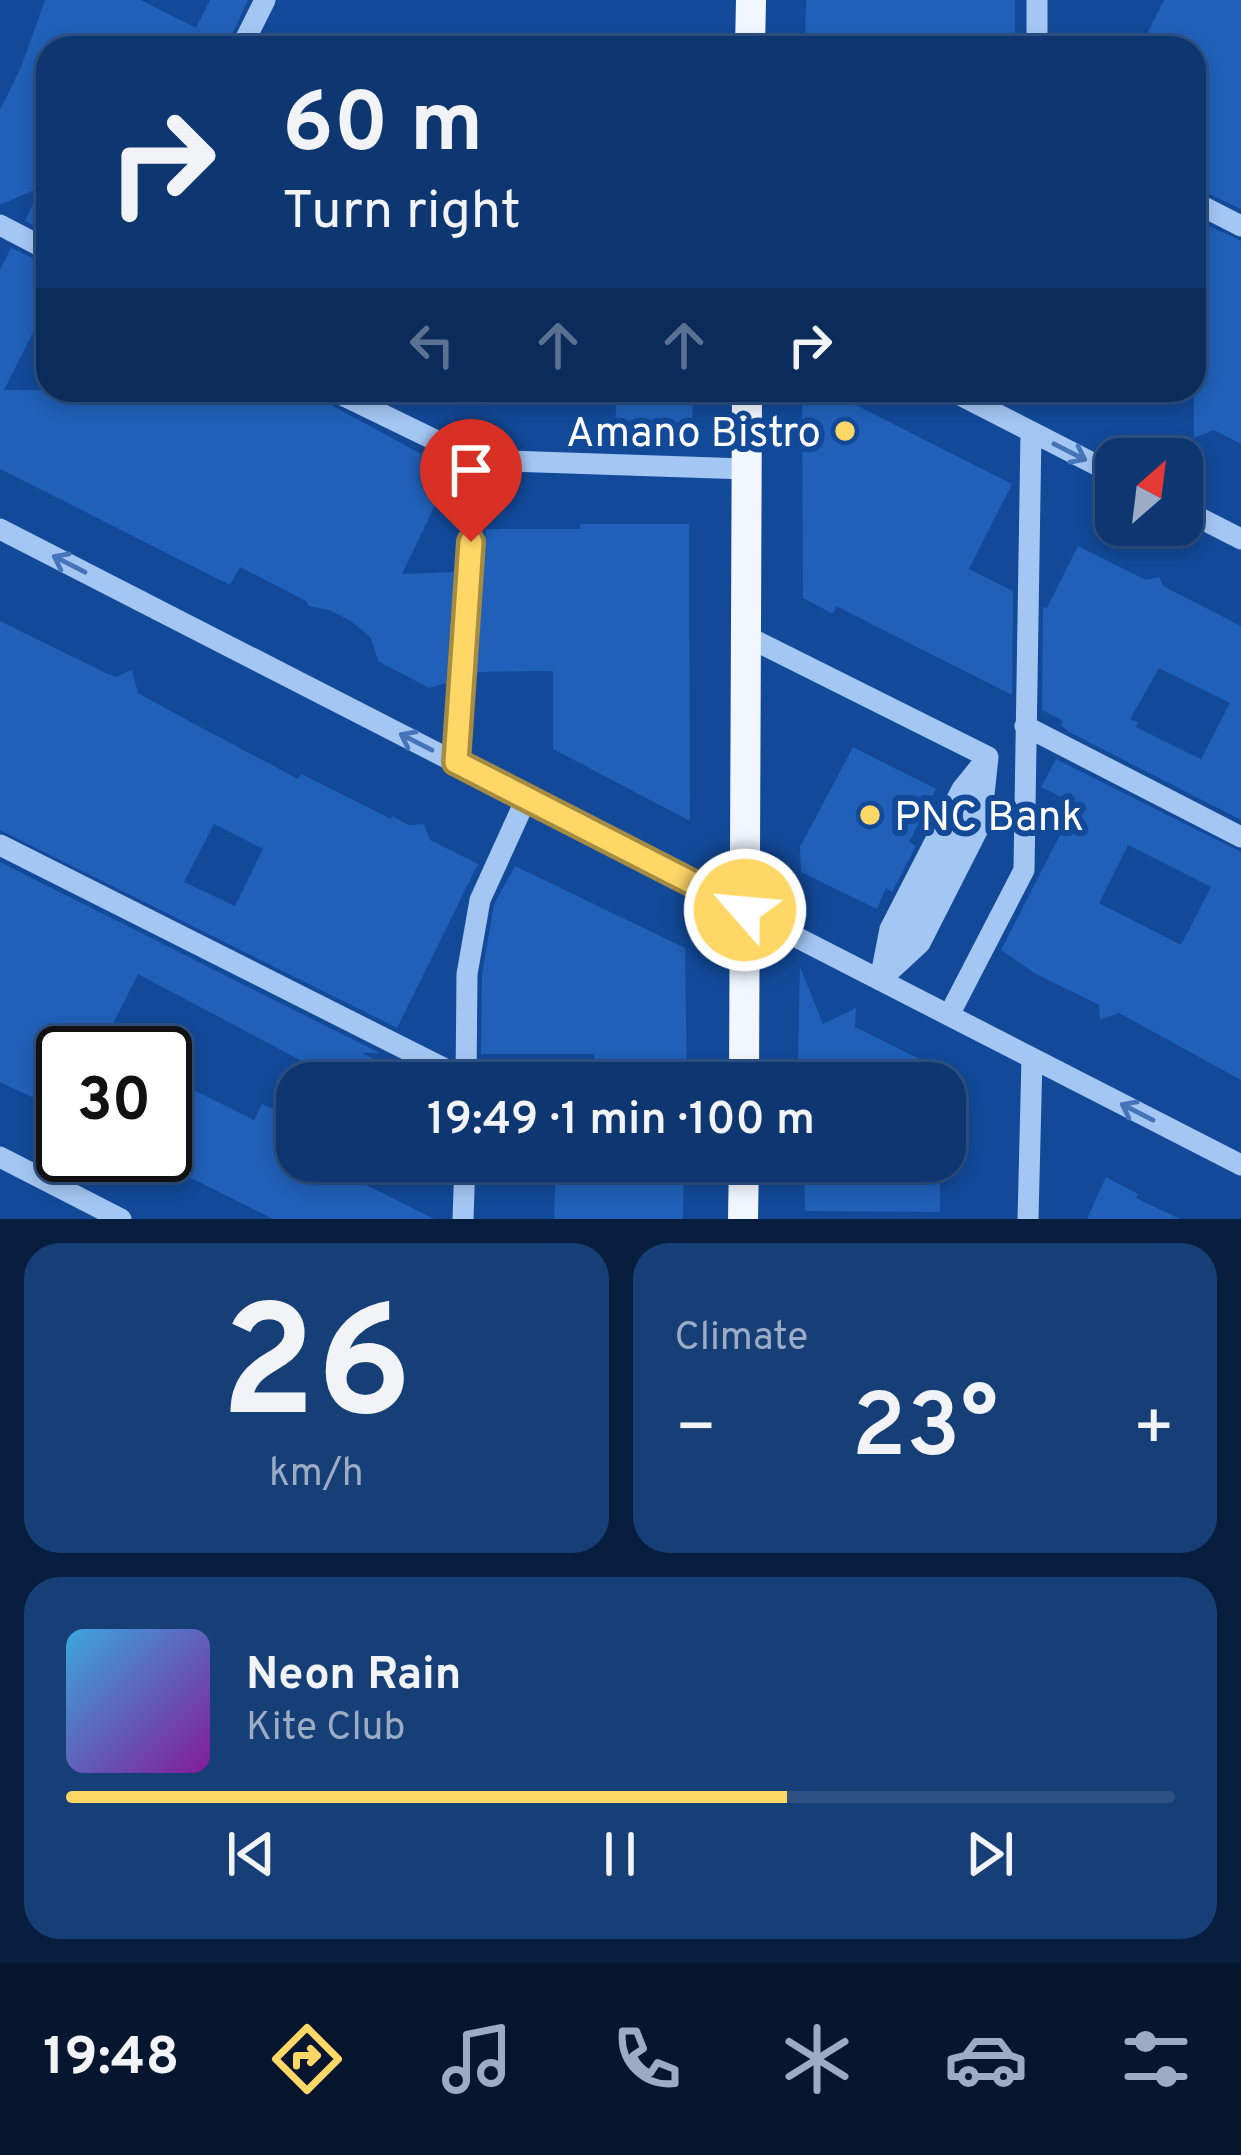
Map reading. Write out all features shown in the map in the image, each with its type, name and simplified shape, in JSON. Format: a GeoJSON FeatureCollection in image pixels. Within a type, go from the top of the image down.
{"type":"FeatureCollection","features":[{"type":"Feature","properties":{"kind":"main road"},"geometry":{"type":"LineString","coordinates":[[750,36],[751,0]]}},
{"type":"Feature","properties":{"kind":"main road"},"geometry":{"type":"LineString","coordinates":[[744,1062],[747,402]]}},
{"type":"Feature","properties":{"kind":"main road"},"geometry":{"type":"LineString","coordinates":[[743,1219],[744,1182]]}},
{"type":"Feature","properties":{"kind":"street"},"geometry":{"type":"LineString","coordinates":[[247,36],[265,0]]}},
{"type":"Feature","properties":{"kind":"street"},"geometry":{"type":"LineString","coordinates":[[1037,0],[1037,36]]}},
{"type":"Feature","properties":{"kind":"street"},"geometry":{"type":"LineString","coordinates":[[1206,208],[1241,226]]}},
{"type":"Feature","properties":{"kind":"street"},"geometry":{"type":"LineString","coordinates":[[0,226],[36,244]]}},
{"type":"Feature","properties":{"kind":"street"},"geometry":{"type":"LineString","coordinates":[[357,402],[476,460],[746,470]]}},
{"type":"Feature","properties":{"kind":"street"},"geometry":{"type":"LineString","coordinates":[[991,402],[1031,432],[1095,464]]}},
{"type":"Feature","properties":{"kind":"street"},"geometry":{"type":"LineString","coordinates":[[949,1015],[1024,870],[1031,432]]}},
{"type":"Feature","properties":{"kind":"street"},"geometry":{"type":"LineString","coordinates":[[456,762],[476,460]]}},
{"type":"Feature","properties":{"kind":"street"},"geometry":{"type":"LineString","coordinates":[[1203,519],[1241,539]]}},
{"type":"Feature","properties":{"kind":"street"},"geometry":{"type":"LineString","coordinates":[[0,529],[1241,1165]]}},
{"type":"Feature","properties":{"kind":"street"},"geometry":{"type":"LineString","coordinates":[[746,636],[988,757]]}},
{"type":"Feature","properties":{"kind":"street"},"geometry":{"type":"LineString","coordinates":[[1024,726],[1241,837]]}},
{"type":"Feature","properties":{"kind":"street"},"geometry":{"type":"LineString","coordinates":[[880,980],[890,928],[962,789],[988,757]]}},
{"type":"Feature","properties":{"kind":"street"},"geometry":{"type":"LineString","coordinates":[[880,980],[920,944],[981,823],[988,757]]}},
{"type":"Feature","properties":{"kind":"street"},"geometry":{"type":"LineString","coordinates":[[466,1062],[467,974],[480,900],[526,799]]}},
{"type":"Feature","properties":{"kind":"street"},"geometry":{"type":"LineString","coordinates":[[0,845],[427,1062]]}},
{"type":"Feature","properties":{"kind":"street"},"geometry":{"type":"LineString","coordinates":[[1028,1219],[1032,1058]]}},
{"type":"Feature","properties":{"kind":"street"},"geometry":{"type":"LineString","coordinates":[[0,1157],[121,1219]]}},
{"type":"Feature","properties":{"kind":"street"},"geometry":{"type":"LineString","coordinates":[[464,1219],[465,1182]]}},
{"type":"Feature","properties":{"kind":"building"},"geometry":{"type":"Polygon","coordinates":[[[45,0],[141,0],[196,28],[210,0],[248,0],[232,36],[36,36],[36,189],[0,205],[0,110],[45,0]]]}},
{"type":"Feature","properties":{"kind":"building"},"geometry":{"type":"Polygon","coordinates":[[[806,0],[1015,0],[1015,36],[805,36],[806,0]]]}},
{"type":"Feature","properties":{"kind":"building"},"geometry":{"type":"Polygon","coordinates":[[[1164,0],[1241,0],[1241,209],[1206,193],[1206,36],[1146,36],[1164,0]]]}},
{"type":"Feature","properties":{"kind":"building"},"geometry":{"type":"Polygon","coordinates":[[[36,198],[36,227],[25,221],[36,198]]]}},
{"type":"Feature","properties":{"kind":"building"},"geometry":{"type":"Polygon","coordinates":[[[1206,225],[1241,241],[1241,444],[1214,430],[1194,438],[1194,402],[1206,402],[1206,225]]]}},
{"type":"Feature","properties":{"kind":"building"},"geometry":{"type":"Polygon","coordinates":[[[11,248],[36,259],[36,327],[4,390],[36,390],[36,402],[326,402],[421,454],[454,466],[402,574],[454,572],[446,683],[429,688],[378,661],[371,638],[351,621],[309,606],[240,567],[230,585],[0,469],[0,270],[11,248]]]}},
{"type":"Feature","properties":{"kind":"building"},"geometry":{"type":"Polygon","coordinates":[[[616,402],[693,402],[692,430],[615,431],[616,402]]]}},
{"type":"Feature","properties":{"kind":"building"},"geometry":{"type":"Polygon","coordinates":[[[802,402],[850,402],[1012,484],[969,569],[1013,591],[1012,695],[836,606],[833,614],[803,598],[802,402]]]}},
{"type":"Feature","properties":{"kind":"building"},"geometry":{"type":"Polygon","coordinates":[[[580,524],[689,524],[690,821],[553,749],[553,671],[477,672],[486,529],[580,529],[580,524]]]}},
{"type":"Feature","properties":{"kind":"building"},"geometry":{"type":"Polygon","coordinates":[[[1078,546],[1146,580],[1159,577],[1163,586],[1241,626],[1241,820],[1069,732],[1061,725],[1063,721],[1042,710],[1043,607],[1047,608],[1078,546]],[[1159,668],[1130,719],[1138,722],[1136,727],[1201,759],[1230,703],[1159,668]]]}},
{"type":"Feature","properties":{"kind":"building"},"geometry":{"type":"Polygon","coordinates":[[[0,621],[116,677],[132,670],[138,693],[298,779],[301,774],[391,819],[424,824],[430,840],[478,864],[397,1028],[0,830],[0,621]],[[214,824],[184,882],[235,906],[263,849],[214,824]]]}},
{"type":"Feature","properties":{"kind":"building","name":"PNC Bank"},"geometry":{"type":"Polygon","coordinates":[[[853,747],[936,789],[909,842],[916,846],[892,892],[886,888],[877,909],[801,872],[800,847],[853,747]]]}},
{"type":"Feature","properties":{"kind":"building"},"geometry":{"type":"Polygon","coordinates":[[[1056,759],[1241,852],[1241,1080],[1119,1013],[1100,1020],[1099,1005],[1036,974],[1001,950],[1076,804],[1041,787],[1056,759]],[[1128,845],[1099,903],[1181,945],[1211,887],[1128,845]]]}},
{"type":"Feature","properties":{"kind":"building"},"geometry":{"type":"Polygon","coordinates":[[[0,862],[380,1053],[362,1053],[380,1062],[304,1062],[138,974],[112,1026],[36,1026],[36,1099],[0,1082],[0,862]]]}},
{"type":"Feature","properties":{"kind":"building"},"geometry":{"type":"Polygon","coordinates":[[[515,866],[685,948],[687,1062],[594,1062],[594,1054],[481,1054],[482,975],[494,904],[515,866]]]}},
{"type":"Feature","properties":{"kind":"building"},"geometry":{"type":"Polygon","coordinates":[[[800,967],[823,1024],[856,1008],[855,1027],[921,1060],[796,1062],[800,967]]]}},
{"type":"Feature","properties":{"kind":"building"},"geometry":{"type":"Polygon","coordinates":[[[192,1089],[254,1120],[262,1104],[276,1111],[276,1182],[361,1182],[434,1219],[273,1219],[192,1178],[192,1089]]]}},
{"type":"Feature","properties":{"kind":"building"},"geometry":{"type":"Polygon","coordinates":[[[1106,1177],[1138,1194],[1136,1198],[1180,1219],[1087,1219],[1106,1177]]]}},
{"type":"Feature","properties":{"kind":"building"},"geometry":{"type":"Polygon","coordinates":[[[555,1182],[684,1182],[683,1219],[554,1219],[555,1182]]]}},
{"type":"Feature","properties":{"kind":"building"},"geometry":{"type":"Polygon","coordinates":[[[804,1182],[940,1182],[940,1212],[805,1211],[804,1182]]]}},
{"type":"Feature","properties":{"kind":"place","name":"Amano Bistro"},"geometry":{"type":"Point","coordinates":[845,431]}},
{"type":"Feature","properties":{"kind":"place","name":"PNC Bank"},"geometry":{"type":"Point","coordinates":[870,815]}},
{"type":"Feature","properties":{"kind":"route"},"geometry":{"type":"LineString","coordinates":[[471,542],[456,762],[745,910]]}}]}
